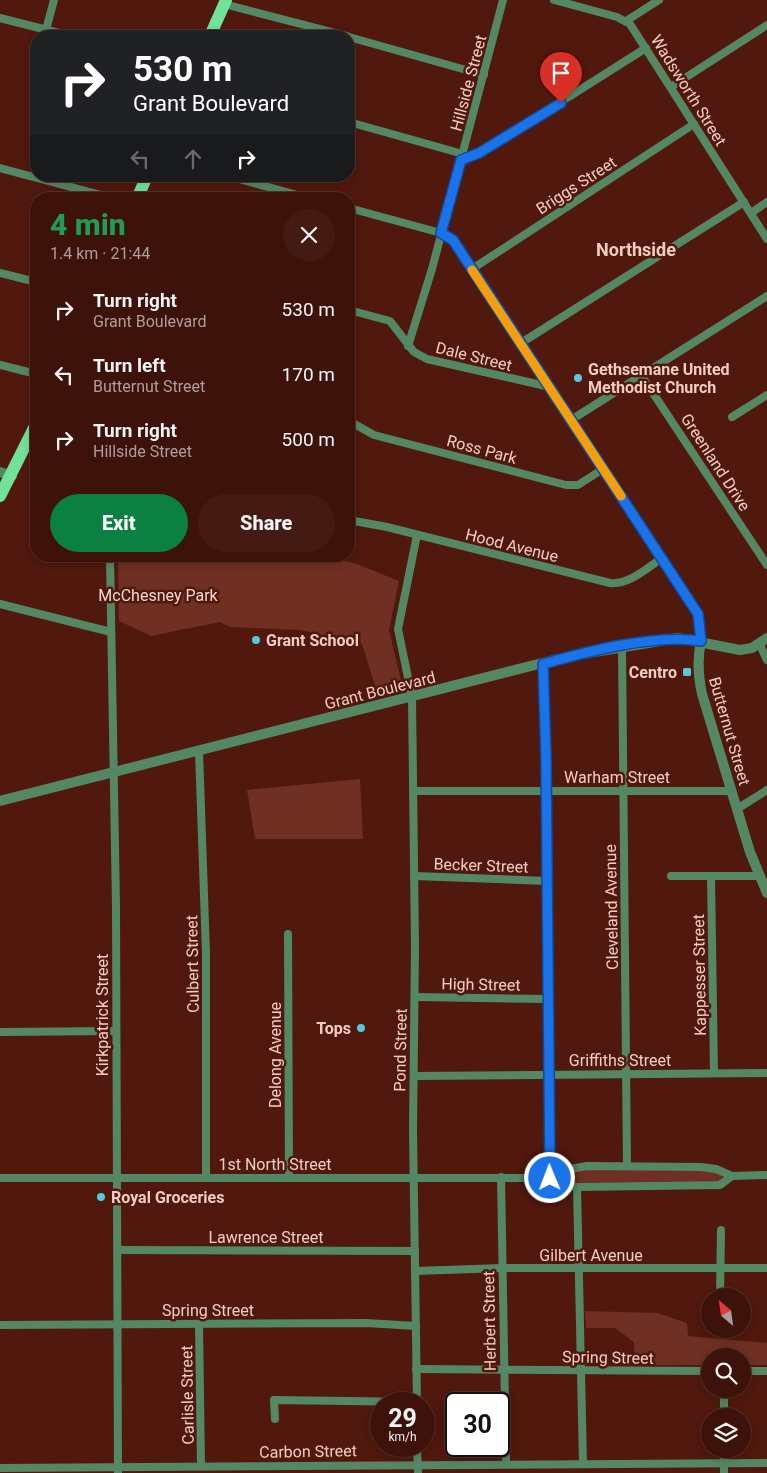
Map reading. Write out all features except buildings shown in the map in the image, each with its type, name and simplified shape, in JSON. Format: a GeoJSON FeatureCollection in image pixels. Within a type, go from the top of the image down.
{"type":"FeatureCollection","features":[{"type":"Feature","properties":{"kind":"main road"},"geometry":{"type":"LineString","coordinates":[[213,30],[225,2]]}},
{"type":"Feature","properties":{"kind":"main road"},"geometry":{"type":"LineString","coordinates":[[0,496],[6,474],[30,445]]}},
{"type":"Feature","properties":{"kind":"street"},"geometry":{"type":"LineString","coordinates":[[0,18],[46,30],[54,0]]}},
{"type":"Feature","properties":{"kind":"street","name":"Hillside Street"},"geometry":{"type":"LineString","coordinates":[[408,346],[441,233],[504,0]]}},
{"type":"Feature","properties":{"kind":"street"},"geometry":{"type":"LineString","coordinates":[[554,0],[626,21],[659,0]]}},
{"type":"Feature","properties":{"kind":"street"},"geometry":{"type":"LineString","coordinates":[[225,2],[326,30]]}},
{"type":"Feature","properties":{"kind":"street","name":"Wadsworth Street"},"geometry":{"type":"LineString","coordinates":[[626,21],[646,48],[767,239]]}},
{"type":"Feature","properties":{"kind":"street"},"geometry":{"type":"LineString","coordinates":[[671,87],[766,28]]}},
{"type":"Feature","properties":{"kind":"street"},"geometry":{"type":"LineString","coordinates":[[355,38],[484,75]]}},
{"type":"Feature","properties":{"kind":"street"},"geometry":{"type":"LineString","coordinates":[[355,124],[462,157],[479,153],[646,48]]}},
{"type":"Feature","properties":{"kind":"street","name":"Briggs Street"},"geometry":{"type":"LineString","coordinates":[[472,269],[694,124]]}},
{"type":"Feature","properties":{"kind":"street"},"geometry":{"type":"LineString","coordinates":[[0,168],[30,176]]}},
{"type":"Feature","properties":{"kind":"street"},"geometry":{"type":"LineString","coordinates":[[52,182],[90,192]]}},
{"type":"Feature","properties":{"kind":"street"},"geometry":{"type":"LineString","coordinates":[[250,182],[286,192]]}},
{"type":"Feature","properties":{"kind":"street"},"geometry":{"type":"LineString","coordinates":[[521,344],[744,202]]}},
{"type":"Feature","properties":{"kind":"street"},"geometry":{"type":"LineString","coordinates":[[751,213],[767,202]]}},
{"type":"Feature","properties":{"kind":"street"},"geometry":{"type":"LineString","coordinates":[[355,210],[441,233]]}},
{"type":"Feature","properties":{"kind":"street","name":"Butternut Street"},"geometry":{"type":"LineString","coordinates":[[441,233],[453,240],[698,614],[701,641],[697,658],[700,682],[758,876],[767,893]]}},
{"type":"Feature","properties":{"kind":"street"},"geometry":{"type":"LineString","coordinates":[[0,272],[30,280]]}},
{"type":"Feature","properties":{"kind":"street"},"geometry":{"type":"LineString","coordinates":[[571,420],[767,296]]}},
{"type":"Feature","properties":{"kind":"street","name":"Dale Street"},"geometry":{"type":"LineString","coordinates":[[355,312],[390,321],[408,346],[414,352],[427,359],[550,388]]}},
{"type":"Feature","properties":{"kind":"street"},"geometry":{"type":"LineString","coordinates":[[0,365],[30,372]]}},
{"type":"Feature","properties":{"kind":"street","name":"Greenland Drive"},"geometry":{"type":"LineString","coordinates":[[641,374],[767,565]]}},
{"type":"Feature","properties":{"kind":"street"},"geometry":{"type":"LineString","coordinates":[[732,417],[767,396]]}},
{"type":"Feature","properties":{"kind":"street","name":"Ross Park"},"geometry":{"type":"LineString","coordinates":[[355,425],[374,434],[566,485],[578,485],[603,468]]}},
{"type":"Feature","properties":{"kind":"street","name":"Hood Avenue"},"geometry":{"type":"LineString","coordinates":[[355,521],[380,525],[417,536],[620,584],[662,558]]}},
{"type":"Feature","properties":{"kind":"street","name":"Pond Street"},"geometry":{"type":"LineString","coordinates":[[417,536],[398,621],[400,645],[412,697],[417,1392]]}},
{"type":"Feature","properties":{"kind":"street","name":"Kirkpatrick Street"},"geometry":{"type":"LineString","coordinates":[[110,562],[118,1250],[118,1470]]}},
{"type":"Feature","properties":{"kind":"street"},"geometry":{"type":"LineString","coordinates":[[0,604],[111,632]]}},
{"type":"Feature","properties":{"kind":"street","name":"Grant Boulevard"},"geometry":{"type":"LineString","coordinates":[[0,801],[543,664],[622,647],[670,638],[701,641],[740,650],[763,641]]}},
{"type":"Feature","properties":{"kind":"street"},"geometry":{"type":"LineString","coordinates":[[763,641],[767,660]]}},
{"type":"Feature","properties":{"kind":"street","name":"Cleveland Avenue"},"geometry":{"type":"LineString","coordinates":[[622,647],[627,1166]]}},
{"type":"Feature","properties":{"kind":"street"},"geometry":{"type":"LineString","coordinates":[[543,664],[550,1178]]}},
{"type":"Feature","properties":{"kind":"street","name":"Culbert Street"},"geometry":{"type":"LineString","coordinates":[[199,751],[206,953],[206,1178]]}},
{"type":"Feature","properties":{"kind":"street"},"geometry":{"type":"LineString","coordinates":[[737,809],[767,790]]}},
{"type":"Feature","properties":{"kind":"street","name":"Warham Street"},"geometry":{"type":"LineString","coordinates":[[413,791],[732,791]]}},
{"type":"Feature","properties":{"kind":"street","name":"Becker Street"},"geometry":{"type":"LineString","coordinates":[[414,876],[547,881]]}},
{"type":"Feature","properties":{"kind":"street"},"geometry":{"type":"LineString","coordinates":[[671,876],[758,876]]}},
{"type":"Feature","properties":{"kind":"street","name":"Kappesser Street"},"geometry":{"type":"LineString","coordinates":[[711,876],[714,1073]]}},
{"type":"Feature","properties":{"kind":"street","name":"Delong Avenue"},"geometry":{"type":"LineString","coordinates":[[288,934],[289,1177]]}},
{"type":"Feature","properties":{"kind":"street","name":"High Street"},"geometry":{"type":"LineString","coordinates":[[415,997],[548,999]]}},
{"type":"Feature","properties":{"kind":"street"},"geometry":{"type":"LineString","coordinates":[[0,1032],[115,1031]]}},
{"type":"Feature","properties":{"kind":"street","name":"Griffiths Street"},"geometry":{"type":"LineString","coordinates":[[414,1076],[548,1073],[767,1073]]}},
{"type":"Feature","properties":{"kind":"street","name":"1st North Street"},"geometry":{"type":"LineString","coordinates":[[550,1178],[558,1171],[573,1168],[627,1166],[701,1167],[716,1169],[732,1176],[767,1175]]}},
{"type":"Feature","properties":{"kind":"street","name":"1st North Street"},"geometry":{"type":"LineString","coordinates":[[0,1178],[501,1177],[550,1178],[562,1185],[577,1187],[720,1185],[732,1176]]}},
{"type":"Feature","properties":{"kind":"street","name":"Herbert Street"},"geometry":{"type":"LineString","coordinates":[[501,1177],[506,1464]]}},
{"type":"Feature","properties":{"kind":"street"},"geometry":{"type":"LineString","coordinates":[[577,1187],[583,1464]]}},
{"type":"Feature","properties":{"kind":"street"},"geometry":{"type":"LineString","coordinates":[[720,1288],[721,1230]]}},
{"type":"Feature","properties":{"kind":"street","name":"Lawrence Street"},"geometry":{"type":"LineString","coordinates":[[118,1250],[415,1251]]}},
{"type":"Feature","properties":{"kind":"street","name":"Gilbert Avenue"},"geometry":{"type":"LineString","coordinates":[[415,1271],[502,1268],[767,1268]]}},
{"type":"Feature","properties":{"kind":"street","name":"Spring Street"},"geometry":{"type":"LineString","coordinates":[[0,1325],[366,1323],[416,1326]]}},
{"type":"Feature","properties":{"kind":"street","name":"Carlisle Street"},"geometry":{"type":"LineString","coordinates":[[199,1324],[201,1466]]}},
{"type":"Feature","properties":{"kind":"street","name":"Spring Street"},"geometry":{"type":"LineString","coordinates":[[416,1369],[701,1371]]}},
{"type":"Feature","properties":{"kind":"street"},"geometry":{"type":"LineString","coordinates":[[751,1371],[767,1371]]}},
{"type":"Feature","properties":{"kind":"street"},"geometry":{"type":"LineString","coordinates":[[275,1420],[274,1400],[370,1402]]}},
{"type":"Feature","properties":{"kind":"street"},"geometry":{"type":"LineString","coordinates":[[418,1457],[418,1473]]}},
{"type":"Feature","properties":{"kind":"street"},"geometry":{"type":"LineString","coordinates":[[724,1458],[724,1473]]}},
{"type":"Feature","properties":{"kind":"street","name":"Carbon Street"},"geometry":{"type":"LineString","coordinates":[[0,1468],[118,1470],[201,1466],[767,1463]]}},
{"type":"Feature","properties":{"kind":"street"},"geometry":{"type":"LineString","coordinates":[[640,1464],[640,1473]]}},
{"type":"Feature","properties":{"kind":"green space","name":"McChesney Park"},"geometry":{"type":"Polygon","coordinates":[[[118,562],[349,562],[399,581],[389,630],[403,689],[378,695],[362,644],[300,630],[230,627],[220,622],[151,636],[119,621],[118,562]]]}},
{"type":"Feature","properties":{"kind":"green space"},"geometry":{"type":"Polygon","coordinates":[[[360,779],[363,839],[255,839],[247,790],[360,779]]]}},
{"type":"Feature","properties":{"kind":"green space"},"geometry":{"type":"Polygon","coordinates":[[[582,1169],[710,1171],[720,1173],[723,1178],[720,1181],[578,1183],[558,1177],[558,1175],[582,1169]]]}},
{"type":"Feature","properties":{"kind":"green space"},"geometry":{"type":"Polygon","coordinates":[[[585,1311],[658,1313],[687,1323],[688,1336],[767,1343],[767,1365],[751,1365],[751,1348],[701,1348],[701,1365],[635,1365],[634,1342],[615,1328],[586,1328],[585,1311]]]}},
{"type":"Feature","properties":{"kind":"slow traffic"},"geometry":{"type":"LineString","coordinates":[[472,270],[621,496]]}},
{"type":"Feature","properties":{"kind":"place","name":"Gethsemane United Methodist Church"},"geometry":{"type":"Point","coordinates":[578,378]}},
{"type":"Feature","properties":{"kind":"place","name":"Grant School"},"geometry":{"type":"Point","coordinates":[256,640]}},
{"type":"Feature","properties":{"kind":"place","name":"Centro"},"geometry":{"type":"Point","coordinates":[687,672]}},
{"type":"Feature","properties":{"kind":"place","name":"Tops"},"geometry":{"type":"Point","coordinates":[361,1028]}},
{"type":"Feature","properties":{"kind":"place","name":"Royal Groceries"},"geometry":{"type":"Point","coordinates":[101,1197]}},
{"type":"Feature","properties":{"kind":"district","name":"Northside"},"geometry":{"type":"Point","coordinates":[636,250]}},
{"type":"Feature","properties":{"kind":"route"},"geometry":{"type":"LineString","coordinates":[[550,1178],[546,757],[543,664],[570,656],[670,638],[701,641],[701,626],[698,614],[453,240],[441,233],[461,160],[468,159],[479,153],[561,103]]}}]}
